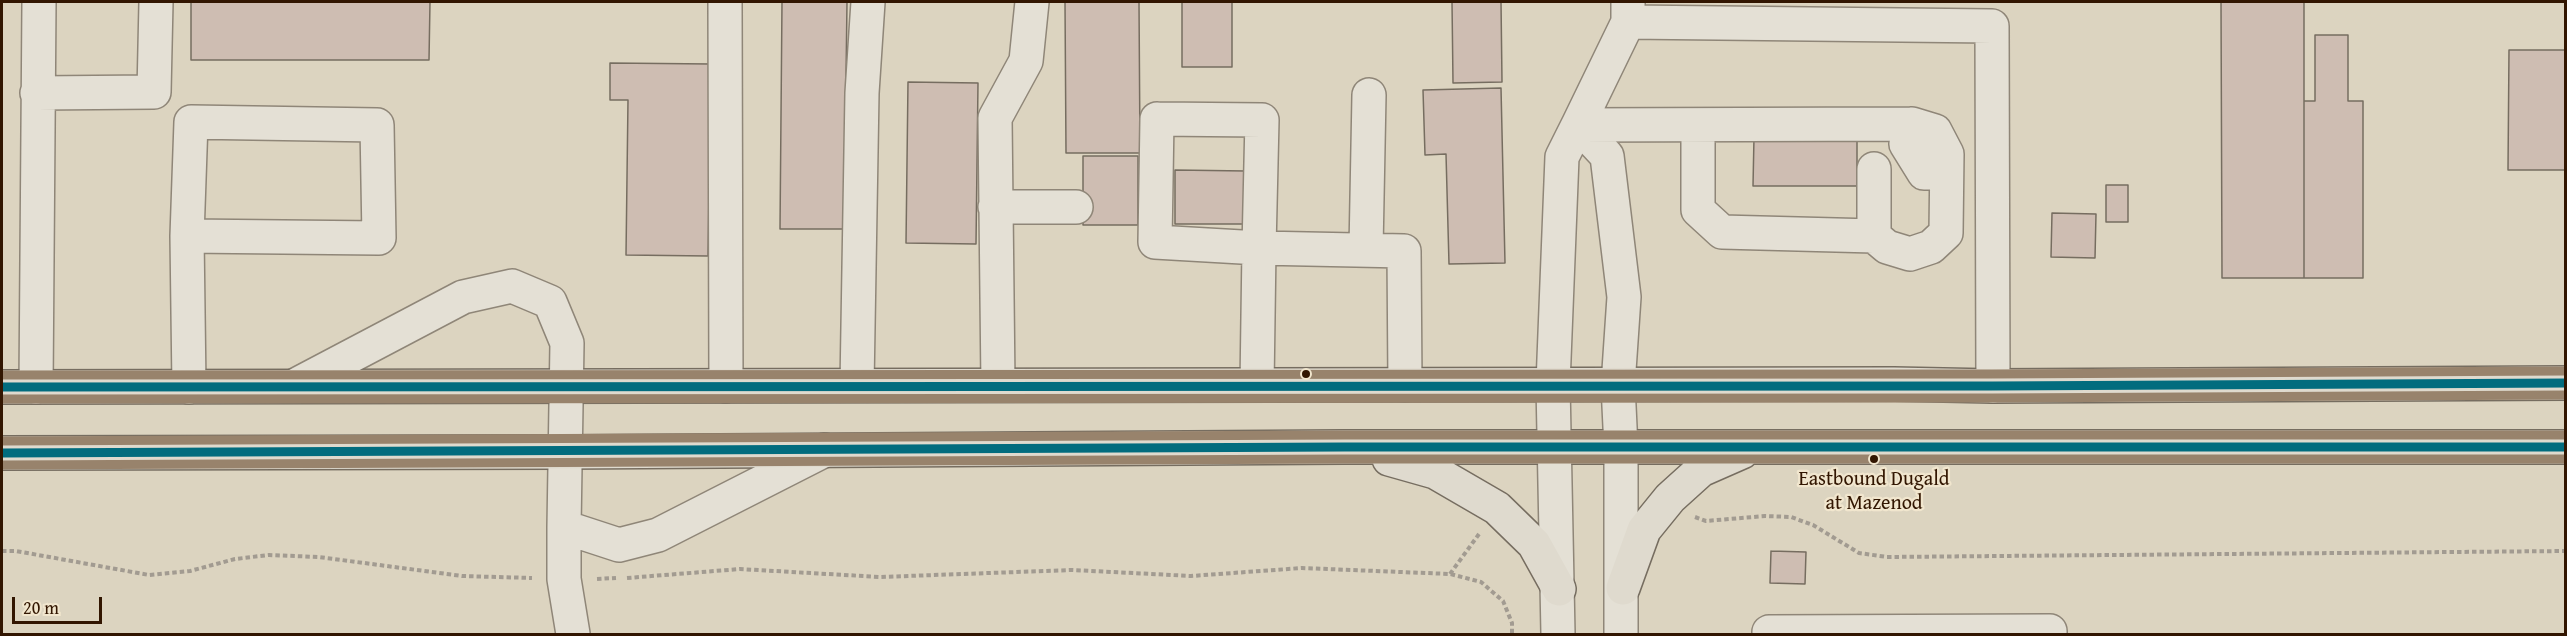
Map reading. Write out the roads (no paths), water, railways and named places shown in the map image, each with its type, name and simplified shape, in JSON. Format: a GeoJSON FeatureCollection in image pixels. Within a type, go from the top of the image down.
{"type":"FeatureCollection","features":[{"type":"Feature","properties":{"kind":"main road"},"geometry":{"type":"LineString","coordinates":[[2,387],[1553,384],[1993,386],[2565,383]]}},
{"type":"Feature","properties":{"kind":"main road"},"geometry":{"type":"LineString","coordinates":[[1344,447],[1435,472],[1497,508],[1534,544],[1559,590]]}},
{"type":"Feature","properties":{"kind":"main road"},"geometry":{"type":"LineString","coordinates":[[2,453],[1344,447],[2565,447]]}},
{"type":"Feature","properties":{"kind":"main road"},"geometry":{"type":"LineString","coordinates":[[1623,588],[1644,530],[1670,498],[1701,470],[1755,447]]}},
{"type":"Feature","properties":{"kind":"street"},"geometry":{"type":"LineString","coordinates":[[36,387],[39,2]]}},
{"type":"Feature","properties":{"kind":"street"},"geometry":{"type":"LineString","coordinates":[[154,92],[156,2]]}},
{"type":"Feature","properties":{"kind":"street"},"geometry":{"type":"LineString","coordinates":[[725,2],[726,386]]}},
{"type":"Feature","properties":{"kind":"street"},"geometry":{"type":"LineString","coordinates":[[857,385],[862,93],[868,2]]}},
{"type":"Feature","properties":{"kind":"street"},"geometry":{"type":"LineString","coordinates":[[998,385],[995,118],[1026,61],[1032,2]]}},
{"type":"Feature","properties":{"kind":"street"},"geometry":{"type":"LineString","coordinates":[[1558,634],[1559,590],[1553,384],[1562,157],[1628,12],[1992,26],[1993,386]]}},
{"type":"Feature","properties":{"kind":"street"},"geometry":{"type":"LineString","coordinates":[[37,93],[154,92],[191,122],[377,125],[379,238],[187,236]]}},
{"type":"Feature","properties":{"kind":"street"},"geometry":{"type":"LineString","coordinates":[[1366,249],[1369,95]]}},
{"type":"Feature","properties":{"kind":"street"},"geometry":{"type":"LineString","coordinates":[[1257,385],[1259,248],[1262,120],[1157,119],[1155,242],[1259,248],[1404,251],[1405,385]]}},
{"type":"Feature","properties":{"kind":"street"},"geometry":{"type":"LineString","coordinates":[[189,387],[187,236],[191,122]]}},
{"type":"Feature","properties":{"kind":"street"},"geometry":{"type":"LineString","coordinates":[[1578,125],[1912,124],[1906,144],[1924,173],[1945,173],[1946,233],[1931,247],[1910,254],[1887,247],[1874,236],[1722,232],[1698,210],[1698,126]]}},
{"type":"Feature","properties":{"kind":"street"},"geometry":{"type":"LineString","coordinates":[[1578,125],[1607,156],[1624,297],[1618,385],[1623,588],[1621,634]]}},
{"type":"Feature","properties":{"kind":"street"},"geometry":{"type":"LineString","coordinates":[[1874,169],[1874,236]]}},
{"type":"Feature","properties":{"kind":"street"},"geometry":{"type":"LineString","coordinates":[[995,207],[1076,207]]}},
{"type":"Feature","properties":{"kind":"street"},"geometry":{"type":"LineString","coordinates":[[294,386],[463,297],[512,286],[550,302],[567,343],[564,579],[573,634]]}},
{"type":"Feature","properties":{"kind":"street"},"geometry":{"type":"LineString","coordinates":[[564,527],[619,545],[658,536],[825,450]]}},
{"type":"Feature","properties":{"kind":"street"},"geometry":{"type":"LineString","coordinates":[[1769,634],[1769,632],[1991,631],[2050,631],[2050,634]]}},
{"type":"Feature","properties":{"kind":"place","name":"Eastbound Dugald at Mazenod"},"geometry":{"type":"Point","coordinates":[1874,459]}}]}
